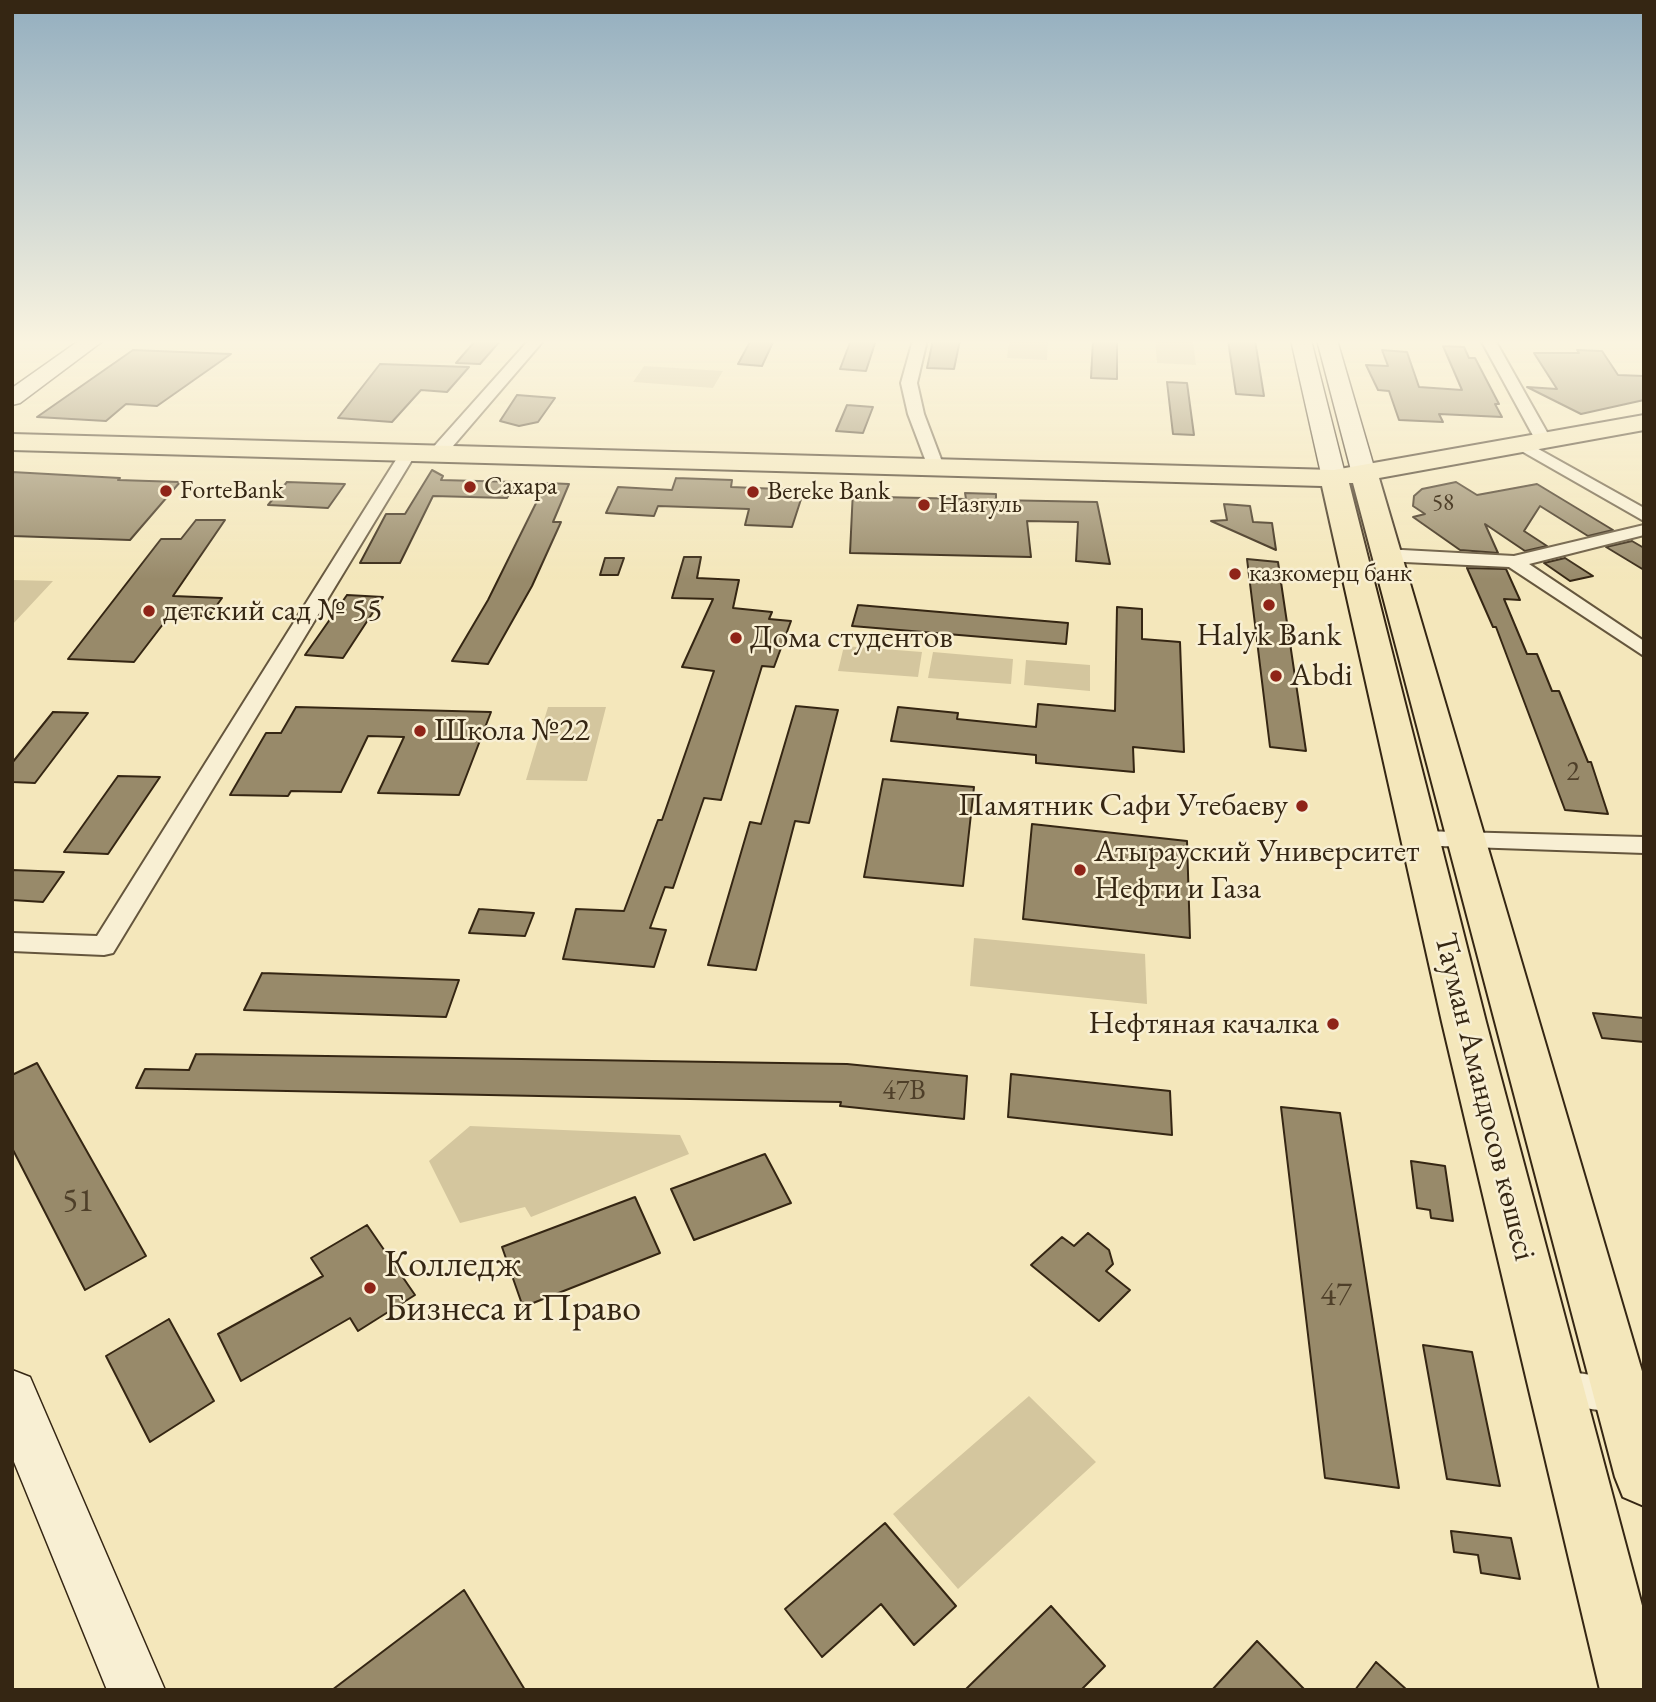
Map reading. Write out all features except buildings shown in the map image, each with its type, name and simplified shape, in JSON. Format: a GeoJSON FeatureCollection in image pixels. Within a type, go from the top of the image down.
{"type":"FeatureCollection","features":[{"type":"Feature","properties":{"kind":"main road","name":"Тауман Амандосов көшесі"},"geometry":{"type":"LineString","coordinates":[[1339,419],[1365,475],[1420,839],[1632,1690]]}},
{"type":"Feature","properties":{"kind":"main road","name":"Тауман Амандосов көшесі"},"geometry":{"type":"LineString","coordinates":[[1349,419],[1384,555],[1632,1398],[1644,1477]]}},
{"type":"Feature","properties":{"kind":"main road"},"geometry":{"type":"LineString","coordinates":[[1247,474],[1320,491],[1365,475],[1644,422]]}},
{"type":"Feature","properties":{"kind":"main road"},"geometry":{"type":"LineString","coordinates":[[12,442],[407,456],[1365,475]]}},
{"type":"Feature","properties":{"kind":"main road"},"geometry":{"type":"LineString","coordinates":[[12,1394],[136,1690]]}},
{"type":"Feature","properties":{"kind":"street"},"geometry":{"type":"LineString","coordinates":[[435,456],[467,419]]}},
{"type":"Feature","properties":{"kind":"street"},"geometry":{"type":"LineString","coordinates":[[918,419],[936,467]]}},
{"type":"Feature","properties":{"kind":"street"},"geometry":{"type":"LineString","coordinates":[[1523,419],[1534,444],[1644,516]]}},
{"type":"Feature","properties":{"kind":"street"},"geometry":{"type":"LineString","coordinates":[[12,942],[104,946],[407,456]]}},
{"type":"Feature","properties":{"kind":"street"},"geometry":{"type":"LineString","coordinates":[[1384,555],[1514,562],[1644,530]]}},
{"type":"Feature","properties":{"kind":"street"},"geometry":{"type":"LineString","coordinates":[[1514,562],[1644,650]]}},
{"type":"Feature","properties":{"kind":"street"},"geometry":{"type":"LineString","coordinates":[[1420,839],[1644,845]]}},
{"type":"Feature","properties":{"kind":"street"},"geometry":{"type":"LineString","coordinates":[[1557,1387],[1632,1398]]}},
{"type":"Feature","properties":{"kind":"shaded area"},"geometry":{"type":"Polygon","coordinates":[[[12,580],[53,581],[12,625],[12,580]]]}},
{"type":"Feature","properties":{"kind":"shaded area"},"geometry":{"type":"Polygon","coordinates":[[[844,646],[922,652],[918,677],[838,671],[844,646]]]}},
{"type":"Feature","properties":{"kind":"shaded area"},"geometry":{"type":"Polygon","coordinates":[[[933,652],[1013,659],[1011,684],[928,678],[933,652]]]}},
{"type":"Feature","properties":{"kind":"shaded area"},"geometry":{"type":"Polygon","coordinates":[[[1026,660],[1090,665],[1090,691],[1024,685],[1026,660]]]}},
{"type":"Feature","properties":{"kind":"shaded area"},"geometry":{"type":"Polygon","coordinates":[[[548,707],[606,707],[587,781],[526,780],[548,707]]]}},
{"type":"Feature","properties":{"kind":"shaded area"},"geometry":{"type":"Polygon","coordinates":[[[974,938],[1145,954],[1147,1004],[970,986],[974,938]]]}},
{"type":"Feature","properties":{"kind":"shaded area"},"geometry":{"type":"Polygon","coordinates":[[[470,1126],[680,1135],[689,1154],[531,1217],[525,1207],[460,1223],[429,1161],[470,1126]]]}},
{"type":"Feature","properties":{"kind":"shaded area"},"geometry":{"type":"Polygon","coordinates":[[[1029,1396],[1096,1462],[958,1589],[893,1514],[1029,1396]]]}},
{"type":"Feature","properties":{"kind":"place","name":"Сахара"},"geometry":{"type":"Point","coordinates":[470,487]}},
{"type":"Feature","properties":{"kind":"place","name":"ForteBank"},"geometry":{"type":"Point","coordinates":[166,491]}},
{"type":"Feature","properties":{"kind":"place","name":"Bereke Bank"},"geometry":{"type":"Point","coordinates":[753,492]}},
{"type":"Feature","properties":{"kind":"place","name":"Назгуль"},"geometry":{"type":"Point","coordinates":[924,505]}},
{"type":"Feature","properties":{"kind":"place","name":"казкомерц банк"},"geometry":{"type":"Point","coordinates":[1235,574]}},
{"type":"Feature","properties":{"kind":"place","name":"Halyk Bank"},"geometry":{"type":"Point","coordinates":[1269,605]}},
{"type":"Feature","properties":{"kind":"place","name":"детский сад № 55"},"geometry":{"type":"Point","coordinates":[149,611]}},
{"type":"Feature","properties":{"kind":"place","name":"Дома студентов"},"geometry":{"type":"Point","coordinates":[736,638]}},
{"type":"Feature","properties":{"kind":"place","name":"Abdi"},"geometry":{"type":"Point","coordinates":[1276,676]}},
{"type":"Feature","properties":{"kind":"place","name":"Школа №22"},"geometry":{"type":"Point","coordinates":[420,731]}},
{"type":"Feature","properties":{"kind":"place","name":"Памятник Сафи Утебаеву"},"geometry":{"type":"Point","coordinates":[1302,806]}},
{"type":"Feature","properties":{"kind":"place","name":"Атырауский Университет Нефти и Газа"},"geometry":{"type":"Point","coordinates":[1080,870]}},
{"type":"Feature","properties":{"kind":"place","name":"Нефтяная качалка"},"geometry":{"type":"Point","coordinates":[1333,1024]}},
{"type":"Feature","properties":{"kind":"place","name":"Колледж Бизнеса и Право"},"geometry":{"type":"Point","coordinates":[370,1288]}}]}
